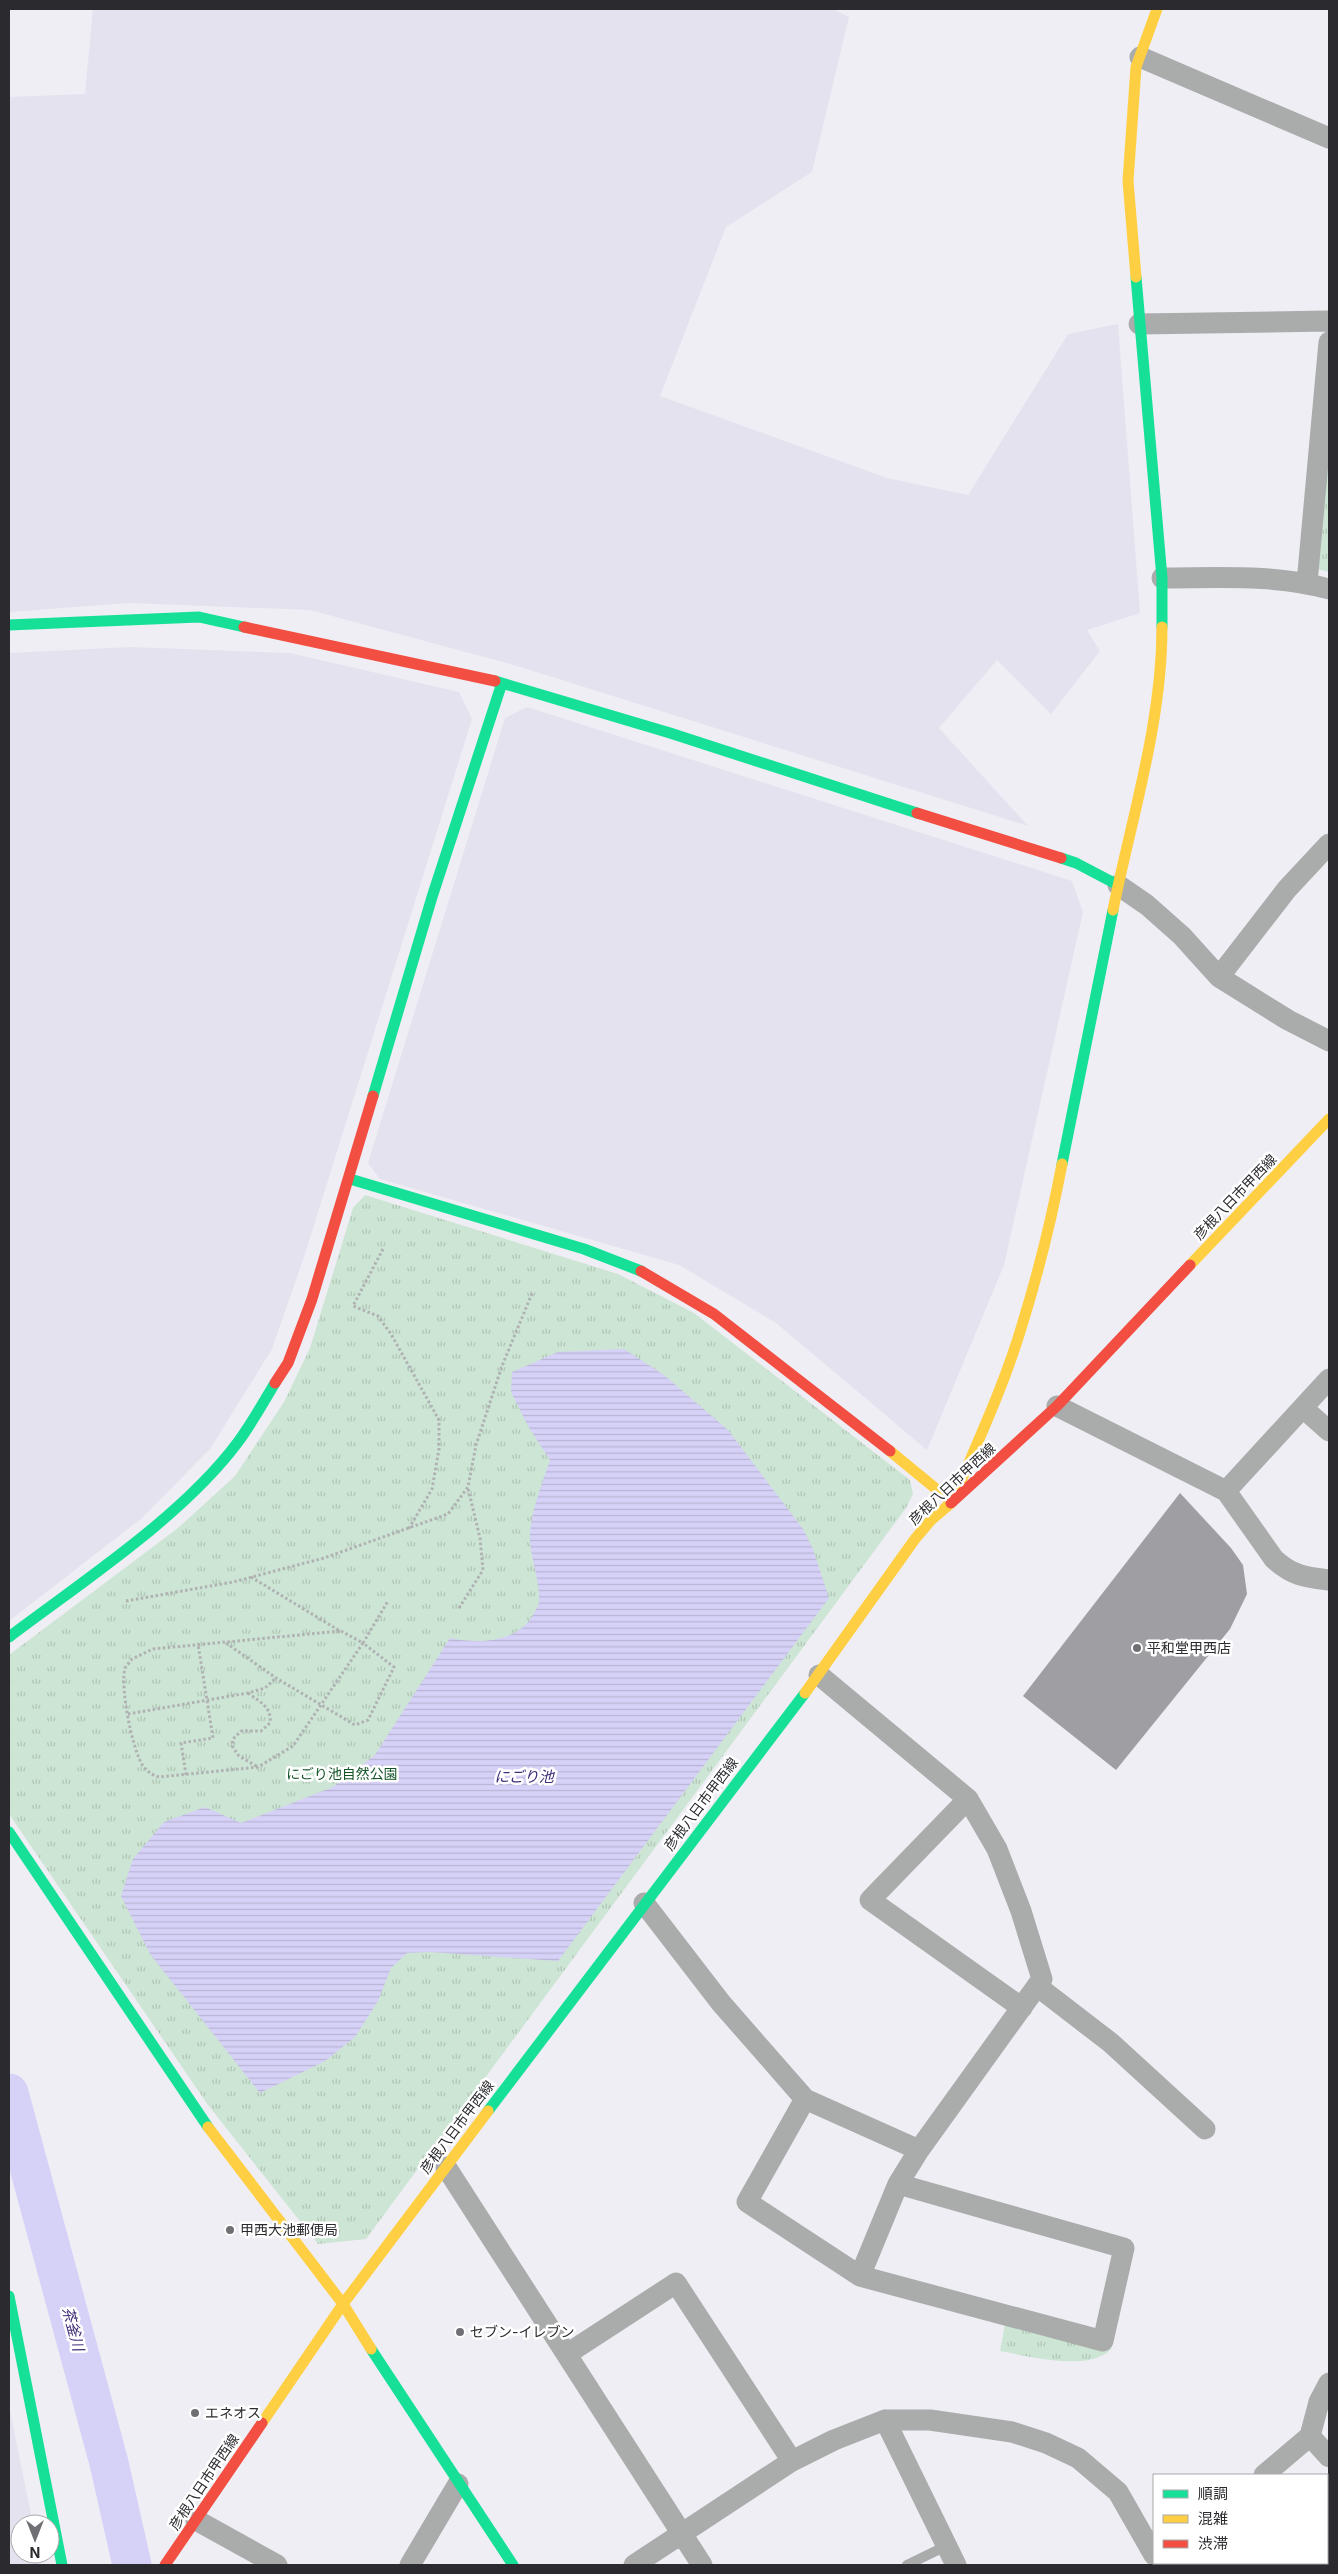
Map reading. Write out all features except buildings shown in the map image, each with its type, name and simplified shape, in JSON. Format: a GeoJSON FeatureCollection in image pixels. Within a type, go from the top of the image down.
{"type":"FeatureCollection","features":[{"type":"Feature","properties":{"kind":"street"},"geometry":{"type":"LineString","coordinates":[[350,1179],[584,1249],[640,1270],[714,1314],[839,1409],[952,1502],[1002,1382],[1020,1332],[1052,1216],[1118,885],[1144,777],[1162,669],[1162,578],[1128,181],[1136,68],[1157,9]]}},
{"type":"Feature","properties":{"kind":"street"},"geometry":{"type":"LineString","coordinates":[[1140,57],[1329,138]]}},
{"type":"Feature","properties":{"kind":"street"},"geometry":{"type":"LineString","coordinates":[[1139,324],[1329,321]]}},
{"type":"Feature","properties":{"kind":"street"},"geometry":{"type":"LineString","coordinates":[[1307,583],[1329,342]]}},
{"type":"Feature","properties":{"kind":"street"},"geometry":{"type":"LineString","coordinates":[[1162,578],[1239,577],[1307,583],[1329,589]]}},
{"type":"Feature","properties":{"kind":"street"},"geometry":{"type":"LineString","coordinates":[[9,625],[199,617],[502,683],[670,733],[815,782],[1076,863],[1118,885],[1147,905],[1182,936],[1219,977],[1288,1020],[1329,1041]]}},
{"type":"Feature","properties":{"kind":"street"},"geometry":{"type":"LineString","coordinates":[[9,1637],[145,1533],[192,1492],[238,1442],[288,1363],[312,1299],[350,1179],[432,897],[502,683]]}},
{"type":"Feature","properties":{"kind":"street"},"geometry":{"type":"LineString","coordinates":[[1219,977],[1288,888],[1329,844]]}},
{"type":"Feature","properties":{"kind":"street","name":"彦根八日市甲西線"},"geometry":{"type":"LineString","coordinates":[[165,2565],[344,2304],[644,1903],[819,1675],[915,1539],[952,1502],[1057,1406],[1329,1119]]}},
{"type":"Feature","properties":{"kind":"street"},"geometry":{"type":"LineString","coordinates":[[1226,1491],[1329,1380]]}},
{"type":"Feature","properties":{"kind":"street"},"geometry":{"type":"LineString","coordinates":[[1057,1406],[1226,1491],[1279,1563],[1297,1575],[1329,1580]]}},
{"type":"Feature","properties":{"kind":"street"},"geometry":{"type":"LineString","coordinates":[[1303,1408],[1329,1431]]}},
{"type":"Feature","properties":{"kind":"street"},"geometry":{"type":"LineString","coordinates":[[819,1675],[968,1799],[998,1849],[1021,1911],[1042,1979],[919,2150],[898,2184],[860,2276]]}},
{"type":"Feature","properties":{"kind":"street"},"geometry":{"type":"LineString","coordinates":[[968,1799],[870,1900],[1022,2008]]}},
{"type":"Feature","properties":{"kind":"street"},"geometry":{"type":"LineString","coordinates":[[9,1832],[224,2150],[344,2304],[391,2382],[513,2565]]}},
{"type":"Feature","properties":{"kind":"street"},"geometry":{"type":"LineString","coordinates":[[644,1903],[721,2003],[805,2099],[919,2150]]}},
{"type":"Feature","properties":{"kind":"street"},"geometry":{"type":"LineString","coordinates":[[1038,1986],[1111,2043],[1206,2129]]}},
{"type":"Feature","properties":{"kind":"street"},"geometry":{"type":"LineString","coordinates":[[805,2099],[748,2202],[860,2276],[1103,2341],[1124,2248],[898,2184]]}},
{"type":"Feature","properties":{"kind":"street"},"geometry":{"type":"LineString","coordinates":[[446,2167],[702,2565]]}},
{"type":"Feature","properties":{"kind":"street"},"geometry":{"type":"LineString","coordinates":[[567,2354],[676,2283],[792,2461]]}},
{"type":"Feature","properties":{"kind":"street"},"geometry":{"type":"LineString","coordinates":[[9,2296],[62,2565]]}},
{"type":"Feature","properties":{"kind":"street"},"geometry":{"type":"LineString","coordinates":[[1265,2474],[1310,2436],[1319,2402],[1329,2382]]}},
{"type":"Feature","properties":{"kind":"street"},"geometry":{"type":"LineString","coordinates":[[885,2420],[956,2565]]}},
{"type":"Feature","properties":{"kind":"street"},"geometry":{"type":"LineString","coordinates":[[634,2565],[792,2461],[834,2440],[885,2420],[930,2420],[1012,2432],[1046,2443],[1078,2458],[1118,2492],[1153,2555]]}},
{"type":"Feature","properties":{"kind":"street"},"geometry":{"type":"LineString","coordinates":[[1310,2436],[1329,2457]]}},
{"type":"Feature","properties":{"kind":"street"},"geometry":{"type":"LineString","coordinates":[[410,2565],[458,2484]]}},
{"type":"Feature","properties":{"kind":"street"},"geometry":{"type":"LineString","coordinates":[[196,2520],[277,2565]]}},
{"type":"Feature","properties":{"kind":"lane"},"geometry":{"type":"LineString","coordinates":[[907,2565],[946,2546]]}},
{"type":"Feature","properties":{"kind":"path"},"geometry":{"type":"LineString","coordinates":[[383,1249],[352,1306],[378,1316],[391,1334],[438,1420],[438,1449],[432,1490],[408,1530]]}},
{"type":"Feature","properties":{"kind":"path"},"geometry":{"type":"LineString","coordinates":[[459,1608],[483,1570],[480,1538],[468,1487],[476,1446],[502,1366],[533,1291]]}},
{"type":"Feature","properties":{"kind":"path"},"geometry":{"type":"LineString","coordinates":[[126,1601],[251,1577],[324,1558],[408,1530],[448,1514],[468,1487]]}},
{"type":"Feature","properties":{"kind":"path"},"geometry":{"type":"LineString","coordinates":[[226,1642],[276,1678],[354,1724],[368,1720],[394,1667],[363,1643],[251,1577]]}},
{"type":"Feature","properties":{"kind":"path"},"geometry":{"type":"LineString","coordinates":[[341,1631],[153,1649],[132,1659],[125,1668],[123,1690],[138,1757],[150,1774],[158,1777],[258,1767],[293,1746],[363,1643],[388,1601]]}},
{"type":"Feature","properties":{"kind":"path"},"geometry":{"type":"LineString","coordinates":[[186,1775],[181,1743],[213,1738],[198,1644]]}},
{"type":"Feature","properties":{"kind":"path"},"geometry":{"type":"LineString","coordinates":[[128,1714],[248,1693],[265,1688],[276,1678]]}},
{"type":"Feature","properties":{"kind":"path"},"geometry":{"type":"LineString","coordinates":[[248,1693],[265,1704],[269,1711],[270,1723],[261,1730],[241,1731],[233,1739],[232,1746],[239,1756],[258,1767]]}},
{"type":"Feature","properties":{"kind":"shaded area"},"geometry":{"type":"Polygon","coordinates":[[[93,9],[833,9],[849,17],[812,172],[726,227],[660,396],[887,478],[968,495],[1068,334],[1118,324],[1140,613],[1087,630],[1100,651],[1051,714],[997,660],[939,728],[1028,826],[517,666],[310,610],[129,603],[9,612],[9,97],[85,94],[93,9]]]}},
{"type":"Feature","properties":{"kind":"shaded area"},"geometry":{"type":"Polygon","coordinates":[[[131,647],[290,653],[459,692],[472,719],[305,1254],[272,1349],[210,1449],[142,1518],[9,1621],[9,653],[131,647]]]}},
{"type":"Feature","properties":{"kind":"shaded area"},"geometry":{"type":"Polygon","coordinates":[[[527,707],[1072,881],[1083,912],[1004,1265],[927,1450],[776,1323],[679,1265],[380,1179],[368,1163],[505,718],[527,707]]]}},
{"type":"Feature","properties":{"kind":"shaded area"},"geometry":{"type":"Polygon","coordinates":[[[9,2406],[31,2514],[10,2514],[10,2564],[41,2565],[9,2565],[9,2406]]]}},
{"type":"Feature","properties":{"kind":"green space"},"geometry":{"type":"Polygon","coordinates":[[[1329,436],[1329,572],[1317,569],[1329,436]]]}},
{"type":"Feature","properties":{"kind":"green space","name":"にごり池自然公園"},"geometry":{"type":"Polygon","coordinates":[[[365,1195],[618,1274],[694,1313],[910,1480],[913,1494],[906,1508],[366,2239],[318,2244],[208,2105],[9,1814],[9,1655],[178,1528],[235,1476],[284,1402],[310,1348],[353,1208],[365,1195]]]}},
{"type":"Feature","properties":{"kind":"green space"},"geometry":{"type":"Polygon","coordinates":[[[1005,2324],[1112,2348],[1103,2356],[1090,2360],[1075,2361],[1042,2359],[1000,2351],[1005,2324]]]}},
{"type":"Feature","properties":{"kind":"water","name":"にごり池"},"geometry":{"type":"Polygon","coordinates":[[[624,1349],[664,1375],[728,1430],[803,1529],[813,1549],[829,1598],[558,1961],[430,1952],[407,1953],[391,1968],[378,2001],[355,2037],[325,2061],[260,2093],[150,1954],[121,1896],[133,1859],[164,1822],[205,1807],[241,1823],[333,1787],[375,1755],[450,1638],[472,1641],[496,1639],[517,1631],[526,1624],[539,1603],[530,1533],[535,1505],[550,1460],[528,1426],[511,1392],[512,1372],[558,1352],[624,1349]]]}},
{"type":"Feature","properties":{"kind":"waterway","name":"茶釜川"},"geometry":{"type":"LineString","coordinates":[[9,2093],[109,2463],[132,2565]]}},
{"type":"Feature","properties":{"kind":"traffic: fast"},"geometry":{"type":"LineString","coordinates":[[1136,277],[1162,578],[1162,627]]}},
{"type":"Feature","properties":{"kind":"traffic: fast"},"geometry":{"type":"LineString","coordinates":[[9,625],[199,617],[244,627]]}},
{"type":"Feature","properties":{"kind":"traffic: fast"},"geometry":{"type":"LineString","coordinates":[[495,681],[670,733],[917,813]]}},
{"type":"Feature","properties":{"kind":"traffic: fast"},"geometry":{"type":"LineString","coordinates":[[373,1096],[432,897],[502,683]]}},
{"type":"Feature","properties":{"kind":"traffic: fast"},"geometry":{"type":"LineString","coordinates":[[1061,858],[1076,863],[1118,885]]}},
{"type":"Feature","properties":{"kind":"traffic: fast"},"geometry":{"type":"LineString","coordinates":[[1062,1164],[1113,910]]}},
{"type":"Feature","properties":{"kind":"traffic: fast"},"geometry":{"type":"LineString","coordinates":[[350,1179],[584,1249],[641,1271]]}},
{"type":"Feature","properties":{"kind":"traffic: fast"},"geometry":{"type":"LineString","coordinates":[[9,1637],[131,1546],[189,1496],[238,1442],[275,1383]]}},
{"type":"Feature","properties":{"kind":"traffic: fast"},"geometry":{"type":"LineString","coordinates":[[488,2111],[805,1693]]}},
{"type":"Feature","properties":{"kind":"traffic: fast"},"geometry":{"type":"LineString","coordinates":[[9,1832],[208,2127]]}},
{"type":"Feature","properties":{"kind":"traffic: fast"},"geometry":{"type":"LineString","coordinates":[[9,2296],[62,2565]]}},
{"type":"Feature","properties":{"kind":"traffic: fast"},"geometry":{"type":"LineString","coordinates":[[371,2349],[513,2565]]}},
{"type":"Feature","properties":{"kind":"traffic: slow"},"geometry":{"type":"LineString","coordinates":[[1136,277],[1128,181],[1136,67],[1157,9]]}},
{"type":"Feature","properties":{"kind":"traffic: slow"},"geometry":{"type":"LineString","coordinates":[[1113,910],[1152,734],[1161,663],[1162,627]]}},
{"type":"Feature","properties":{"kind":"traffic: slow"},"geometry":{"type":"LineString","coordinates":[[1190,1265],[1329,1119]]}},
{"type":"Feature","properties":{"kind":"traffic: slow"},"geometry":{"type":"LineString","coordinates":[[890,1451],[952,1502],[990,1413],[1016,1345],[1040,1263],[1062,1164]]}},
{"type":"Feature","properties":{"kind":"traffic: slow"},"geometry":{"type":"LineString","coordinates":[[805,1693],[915,1539],[931,1520],[951,1503]]}},
{"type":"Feature","properties":{"kind":"traffic: slow"},"geometry":{"type":"LineString","coordinates":[[262,2423],[343,2304],[488,2111]]}},
{"type":"Feature","properties":{"kind":"traffic: slow"},"geometry":{"type":"LineString","coordinates":[[208,2127],[343,2304],[371,2349]]}},
{"type":"Feature","properties":{"kind":"traffic: jam"},"geometry":{"type":"LineString","coordinates":[[244,627],[495,681]]}},
{"type":"Feature","properties":{"kind":"traffic: jam"},"geometry":{"type":"LineString","coordinates":[[917,813],[1061,858]]}},
{"type":"Feature","properties":{"kind":"traffic: jam"},"geometry":{"type":"LineString","coordinates":[[275,1383],[288,1363],[312,1299],[373,1096]]}},
{"type":"Feature","properties":{"kind":"traffic: jam"},"geometry":{"type":"LineString","coordinates":[[951,1503],[1057,1406],[1190,1265]]}},
{"type":"Feature","properties":{"kind":"traffic: jam"},"geometry":{"type":"LineString","coordinates":[[641,1271],[714,1314],[890,1451]]}},
{"type":"Feature","properties":{"kind":"traffic: jam"},"geometry":{"type":"LineString","coordinates":[[165,2565],[262,2423]]}},
{"type":"Feature","properties":{"kind":"place","name":"平和堂甲西店"},"geometry":{"type":"Point","coordinates":[1137,1648]}},
{"type":"Feature","properties":{"kind":"place","name":"甲西大池郵便局"},"geometry":{"type":"Point","coordinates":[230,2230]}},
{"type":"Feature","properties":{"kind":"place","name":"セブン-イレブン"},"geometry":{"type":"Point","coordinates":[460,2332]}},
{"type":"Feature","properties":{"kind":"place","name":"エネオス"},"geometry":{"type":"Point","coordinates":[195,2413]}}]}
